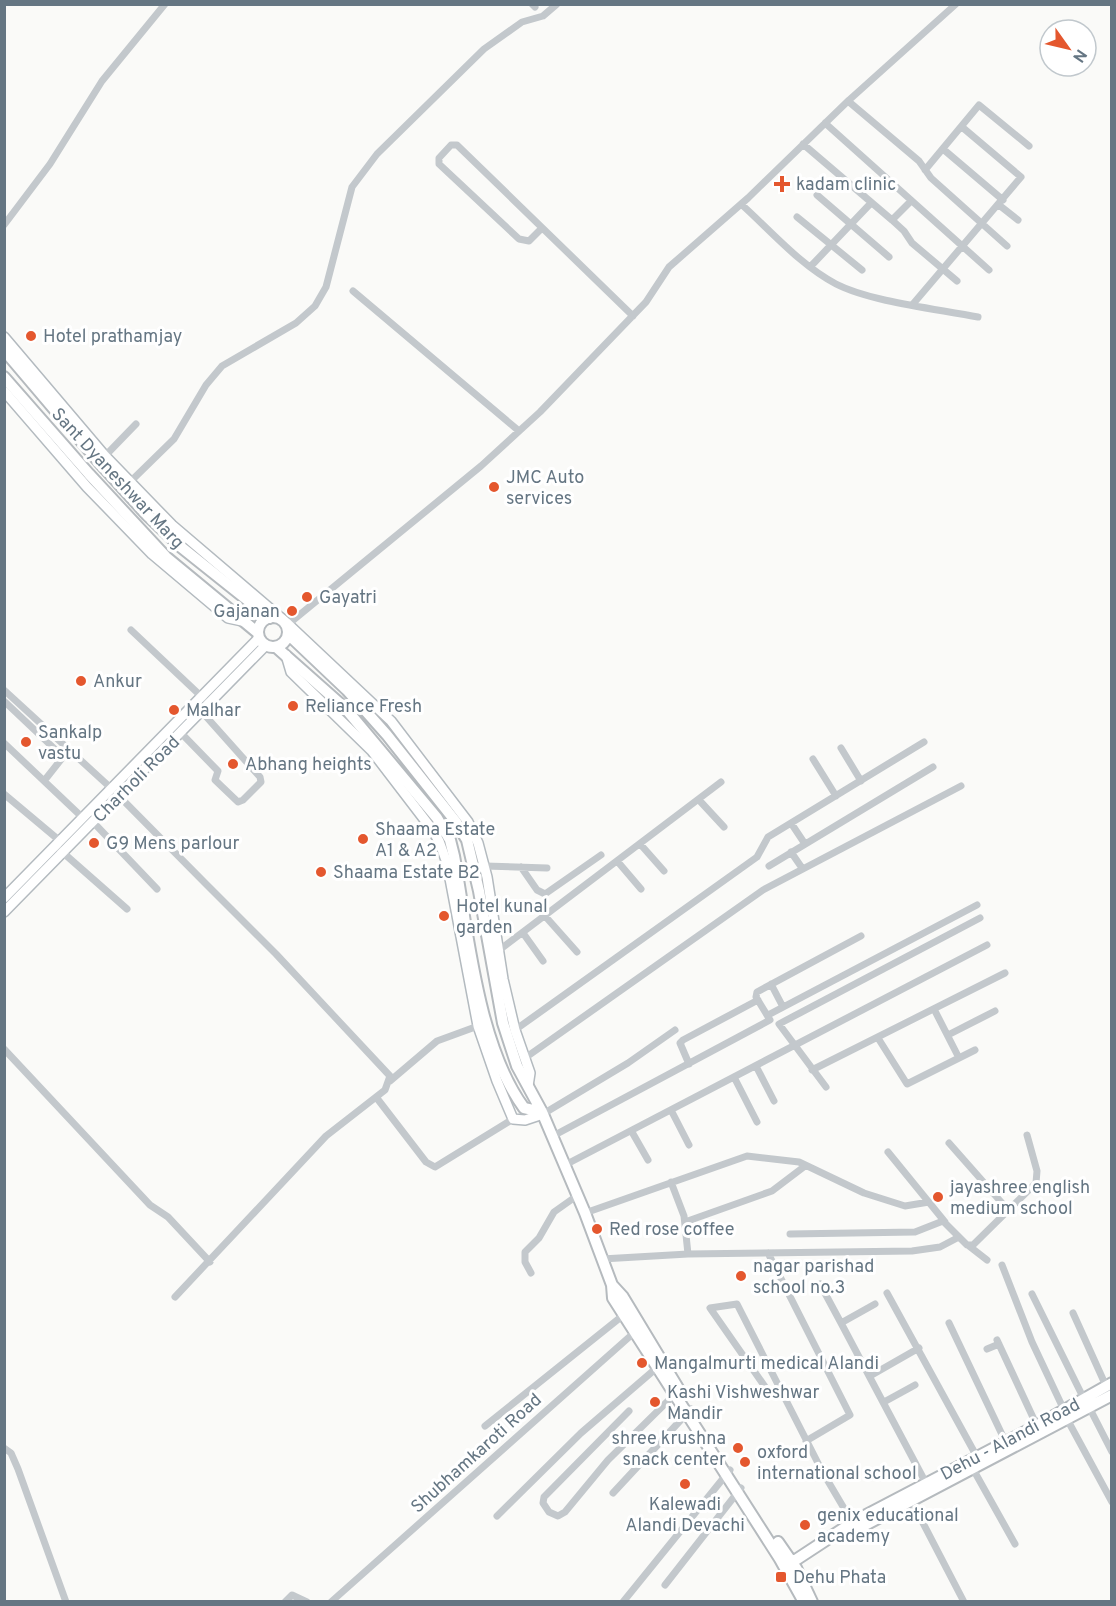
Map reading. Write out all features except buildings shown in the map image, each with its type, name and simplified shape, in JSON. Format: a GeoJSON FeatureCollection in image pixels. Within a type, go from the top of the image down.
{"type":"FeatureCollection","features":[{"type":"Feature","properties":{"kind":"main road","name":"Sant Dyaneshwar Marg"},"geometry":{"type":"LineString","coordinates":[[4,350],[56,413],[147,515],[181,547],[270,618]]}},
{"type":"Feature","properties":{"kind":"main road","name":"Sant Dyaneshwar Marg"},"geometry":{"type":"LineString","coordinates":[[4,377],[166,557],[265,641],[286,655],[346,709],[437,818],[450,840],[458,907],[469,964],[502,1071],[524,1108],[543,1113]]}},
{"type":"Feature","properties":{"kind":"main road"},"geometry":{"type":"LineString","coordinates":[[287,628],[284,642],[265,641],[261,624],[270,618],[279,619],[347,690],[387,735],[456,822],[467,840],[479,891],[503,1023],[517,1066],[543,1113],[578,1195],[612,1285],[613,1298],[627,1313],[812,1602]]}},
{"type":"Feature","properties":{"kind":"main road","name":"Dehu - Alandi Road"},"geometry":{"type":"LineString","coordinates":[[790,1568],[977,1457],[1007,1446],[1110,1388]]}},
{"type":"Feature","properties":{"kind":"main road","name":"Dehu - Alandi Road"},"geometry":{"type":"LineString","coordinates":[[929,1487],[973,1469],[1037,1426],[1065,1415]]}},
{"type":"Feature","properties":{"kind":"main road","name":"Dehu - Alandi Road"},"geometry":{"type":"LineString","coordinates":[[790,1568],[855,1521],[910,1497]]}},
{"type":"Feature","properties":{"kind":"main road"},"geometry":{"type":"LineString","coordinates":[[790,1568],[804,1602]]}},
{"type":"Feature","properties":{"kind":"street"},"geometry":{"type":"LineString","coordinates":[[4,225],[50,164],[102,81],[165,4]]}},
{"type":"Feature","properties":{"kind":"street"},"geometry":{"type":"LineString","coordinates":[[130,482],[174,439],[206,385],[222,366],[296,323],[315,306],[326,286],[352,187],[377,154],[484,50],[522,22],[543,16],[557,4]]}},
{"type":"Feature","properties":{"kind":"street"},"geometry":{"type":"LineString","coordinates":[[287,628],[481,466],[573,380],[652,294],[669,267],[741,204],[848,101],[956,4]]}},
{"type":"Feature","properties":{"kind":"street"},"geometry":{"type":"LineString","coordinates":[[848,101],[919,161],[925,170],[1007,246]]}},
{"type":"Feature","properties":{"kind":"street"},"geometry":{"type":"LineString","coordinates":[[925,170],[979,105],[1029,146]]}},
{"type":"Feature","properties":{"kind":"street"},"geometry":{"type":"LineString","coordinates":[[825,123],[989,270]]}},
{"type":"Feature","properties":{"kind":"street"},"geometry":{"type":"LineString","coordinates":[[913,304],[1021,177],[962,127]]}},
{"type":"Feature","properties":{"kind":"street"},"geometry":{"type":"LineString","coordinates":[[803,144],[892,220],[904,231],[912,243],[957,281]]}},
{"type":"Feature","properties":{"kind":"street"},"geometry":{"type":"LineString","coordinates":[[542,228],[529,241],[519,239],[440,164],[439,158],[451,145],[457,145],[633,316]]}},
{"type":"Feature","properties":{"kind":"street"},"geometry":{"type":"LineString","coordinates":[[943,149],[1018,220]]}},
{"type":"Feature","properties":{"kind":"street"},"geometry":{"type":"LineString","coordinates":[[817,195],[889,257]]}},
{"type":"Feature","properties":{"kind":"street"},"geometry":{"type":"LineString","coordinates":[[892,220],[911,201]]}},
{"type":"Feature","properties":{"kind":"street"},"geometry":{"type":"LineString","coordinates":[[811,266],[871,202]]}},
{"type":"Feature","properties":{"kind":"street"},"geometry":{"type":"LineString","coordinates":[[741,204],[811,266],[838,285],[858,293],[978,317]]}},
{"type":"Feature","properties":{"kind":"street"},"geometry":{"type":"LineString","coordinates":[[797,217],[862,270]]}},
{"type":"Feature","properties":{"kind":"street"},"geometry":{"type":"LineString","coordinates":[[352,291],[519,430]]}},
{"type":"Feature","properties":{"kind":"street"},"geometry":{"type":"LineString","coordinates":[[4,337],[105,456],[130,482],[195,546],[378,708],[408,741],[468,822],[484,866],[498,951],[515,1030],[530,1073],[528,1086]]}},
{"type":"Feature","properties":{"kind":"street"},"geometry":{"type":"LineString","coordinates":[[4,391],[87,487],[152,554],[228,618],[243,621]]}},
{"type":"Feature","properties":{"kind":"street"},"geometry":{"type":"LineString","coordinates":[[105,456],[136,424]]}},
{"type":"Feature","properties":{"kind":"street"},"geometry":{"type":"LineString","coordinates":[[131,630],[203,698]]}},
{"type":"Feature","properties":{"kind":"street","name":"Charholi Road"},"geometry":{"type":"LineString","coordinates":[[4,912],[83,818],[115,793],[181,733],[265,641]]}},
{"type":"Feature","properties":{"kind":"street","name":"Charholi Road"},"geometry":{"type":"LineString","coordinates":[[4,898],[59,847],[93,822],[115,793],[203,698],[230,677]]}},
{"type":"Feature","properties":{"kind":"street"},"geometry":{"type":"LineString","coordinates":[[4,690],[115,793],[276,954],[388,1072],[390,1082]]}},
{"type":"Feature","properties":{"kind":"street"},"geometry":{"type":"LineString","coordinates":[[4,702],[63,757]]}},
{"type":"Feature","properties":{"kind":"street"},"geometry":{"type":"LineString","coordinates":[[181,733],[218,771],[215,780],[238,801],[252,792],[261,782],[260,777],[202,712]]}},
{"type":"Feature","properties":{"kind":"street"},"geometry":{"type":"LineString","coordinates":[[515,1030],[738,872],[757,857],[768,837],[924,742]]}},
{"type":"Feature","properties":{"kind":"street"},"geometry":{"type":"LineString","coordinates":[[4,743],[83,818]]}},
{"type":"Feature","properties":{"kind":"street"},"geometry":{"type":"LineString","coordinates":[[842,748],[861,781]]}},
{"type":"Feature","properties":{"kind":"street"},"geometry":{"type":"LineString","coordinates":[[44,781],[69,750]]}},
{"type":"Feature","properties":{"kind":"street"},"geometry":{"type":"LineString","coordinates":[[813,759],[836,796]]}},
{"type":"Feature","properties":{"kind":"street"},"geometry":{"type":"LineString","coordinates":[[769,866],[933,767]]}},
{"type":"Feature","properties":{"kind":"street"},"geometry":{"type":"LineString","coordinates":[[498,951],[641,845],[721,782]]}},
{"type":"Feature","properties":{"kind":"street"},"geometry":{"type":"LineString","coordinates":[[525,1058],[763,890],[961,786]]}},
{"type":"Feature","properties":{"kind":"street"},"geometry":{"type":"LineString","coordinates":[[4,794],[34,817],[59,847],[126,909]]}},
{"type":"Feature","properties":{"kind":"street"},"geometry":{"type":"LineString","coordinates":[[699,800],[724,827]]}},
{"type":"Feature","properties":{"kind":"street"},"geometry":{"type":"LineString","coordinates":[[93,822],[157,889]]}},
{"type":"Feature","properties":{"kind":"street"},"geometry":{"type":"LineString","coordinates":[[791,823],[805,844]]}},
{"type":"Feature","properties":{"kind":"street"},"geometry":{"type":"LineString","coordinates":[[641,845],[664,871]]}},
{"type":"Feature","properties":{"kind":"street"},"geometry":{"type":"LineString","coordinates":[[791,852],[802,868]]}},
{"type":"Feature","properties":{"kind":"street"},"geometry":{"type":"LineString","coordinates":[[521,867],[537,890],[545,894],[601,855]]}},
{"type":"Feature","properties":{"kind":"street"},"geometry":{"type":"LineString","coordinates":[[618,862],[641,889]]}},
{"type":"Feature","properties":{"kind":"street"},"geometry":{"type":"LineString","coordinates":[[484,866],[547,868]]}},
{"type":"Feature","properties":{"kind":"street"},"geometry":{"type":"LineString","coordinates":[[768,1015],[977,905]]}},
{"type":"Feature","properties":{"kind":"street"},"geometry":{"type":"LineString","coordinates":[[545,916],[576,952]]}},
{"type":"Feature","properties":{"kind":"street"},"geometry":{"type":"LineString","coordinates":[[826,1087],[793,1046],[779,1024],[980,918]]}},
{"type":"Feature","properties":{"kind":"street"},"geometry":{"type":"LineString","coordinates":[[523,933],[543,961]]}},
{"type":"Feature","properties":{"kind":"street"},"geometry":{"type":"LineString","coordinates":[[553,1136],[770,1020],[758,1000],[757,992],[861,936]]}},
{"type":"Feature","properties":{"kind":"street"},"geometry":{"type":"LineString","coordinates":[[565,1165],[987,945]]}},
{"type":"Feature","properties":{"kind":"street"},"geometry":{"type":"LineString","coordinates":[[469,964],[478,1026],[496,1081],[513,1119]]}},
{"type":"Feature","properties":{"kind":"street"},"geometry":{"type":"LineString","coordinates":[[812,1070],[1005,973]]}},
{"type":"Feature","properties":{"kind":"street"},"geometry":{"type":"LineString","coordinates":[[771,984],[783,1006]]}},
{"type":"Feature","properties":{"kind":"street"},"geometry":{"type":"LineString","coordinates":[[689,1064],[680,1043],[683,1040],[758,1000]]}},
{"type":"Feature","properties":{"kind":"street"},"geometry":{"type":"LineString","coordinates":[[934,1009],[959,1058]]}},
{"type":"Feature","properties":{"kind":"street"},"geometry":{"type":"LineString","coordinates":[[948,1035],[995,1011]]}},
{"type":"Feature","properties":{"kind":"street"},"geometry":{"type":"LineString","coordinates":[[175,1297],[326,1136],[385,1090],[390,1082],[437,1041],[478,1026]]}},
{"type":"Feature","properties":{"kind":"street"},"geometry":{"type":"LineString","coordinates":[[376,1097],[426,1162],[435,1167],[513,1119],[525,1120],[543,1113],[628,1063],[675,1030]]}},
{"type":"Feature","properties":{"kind":"street"},"geometry":{"type":"LineString","coordinates":[[879,1038],[907,1084],[975,1050]]}},
{"type":"Feature","properties":{"kind":"street"},"geometry":{"type":"LineString","coordinates":[[4,1048],[150,1205],[168,1217],[210,1262]]}},
{"type":"Feature","properties":{"kind":"street"},"geometry":{"type":"LineString","coordinates":[[756,1066],[774,1101]]}},
{"type":"Feature","properties":{"kind":"street"},"geometry":{"type":"LineString","coordinates":[[734,1077],[757,1122]]}},
{"type":"Feature","properties":{"kind":"street"},"geometry":{"type":"LineString","coordinates":[[671,1110],[689,1145]]}},
{"type":"Feature","properties":{"kind":"street"},"geometry":{"type":"LineString","coordinates":[[632,1132],[648,1160]]}},
{"type":"Feature","properties":{"kind":"street"},"geometry":{"type":"LineString","coordinates":[[969,1245],[1031,1190],[1037,1180],[1027,1135]]}},
{"type":"Feature","properties":{"kind":"street"},"geometry":{"type":"LineString","coordinates":[[949,1143],[1009,1211]]}},
{"type":"Feature","properties":{"kind":"street"},"geometry":{"type":"LineString","coordinates":[[888,1152],[945,1222],[987,1260]]}},
{"type":"Feature","properties":{"kind":"street"},"geometry":{"type":"LineString","coordinates":[[585,1213],[698,1173],[705,1173],[747,1156],[790,1160],[864,1193],[905,1206],[929,1202]]}},
{"type":"Feature","properties":{"kind":"street"},"geometry":{"type":"LineString","coordinates":[[684,1222],[772,1191],[805,1166]]}},
{"type":"Feature","properties":{"kind":"street"},"geometry":{"type":"LineString","coordinates":[[671,1182],[684,1222],[688,1254]]}},
{"type":"Feature","properties":{"kind":"street"},"geometry":{"type":"LineString","coordinates":[[531,1273],[525,1262],[525,1252],[539,1238],[554,1212],[578,1195]]}},
{"type":"Feature","properties":{"kind":"street"},"geometry":{"type":"LineString","coordinates":[[790,1234],[915,1232],[940,1221],[945,1222]]}},
{"type":"Feature","properties":{"kind":"street"},"geometry":{"type":"LineString","coordinates":[[602,1259],[688,1254],[912,1251],[940,1247],[959,1237]]}},
{"type":"Feature","properties":{"kind":"street"},"geometry":{"type":"LineString","coordinates":[[768,1253],[850,1415],[806,1441]]}},
{"type":"Feature","properties":{"kind":"street"},"geometry":{"type":"LineString","coordinates":[[1002,1265],[1028,1333],[1065,1415],[1112,1502]]}},
{"type":"Feature","properties":{"kind":"street"},"geometry":{"type":"LineString","coordinates":[[820,1284],[929,1487]]}},
{"type":"Feature","properties":{"kind":"street"},"geometry":{"type":"LineString","coordinates":[[887,1293],[977,1457]]}},
{"type":"Feature","properties":{"kind":"street"},"geometry":{"type":"LineString","coordinates":[[1032,1294],[1112,1452]]}},
{"type":"Feature","properties":{"kind":"street"},"geometry":{"type":"LineString","coordinates":[[780,1389],[768,1391],[710,1308],[737,1304],[780,1389],[806,1441],[845,1510],[855,1521]]}},
{"type":"Feature","properties":{"kind":"street"},"geometry":{"type":"LineString","coordinates":[[841,1323],[875,1305]]}},
{"type":"Feature","properties":{"kind":"street"},"geometry":{"type":"LineString","coordinates":[[485,1426],[627,1313]]}},
{"type":"Feature","properties":{"kind":"street"},"geometry":{"type":"LineString","coordinates":[[1072,1313],[1110,1388]]}},
{"type":"Feature","properties":{"kind":"street"},"geometry":{"type":"LineString","coordinates":[[949,1323],[1007,1446]]}},
{"type":"Feature","properties":{"kind":"street","name":"Shubhamkaroti Road"},"geometry":{"type":"LineString","coordinates":[[331,1602],[637,1330]]}},
{"type":"Feature","properties":{"kind":"street"},"geometry":{"type":"LineString","coordinates":[[987,1350],[998,1342],[1037,1426]]}},
{"type":"Feature","properties":{"kind":"street"},"geometry":{"type":"LineString","coordinates":[[870,1376],[919,1348]]}},
{"type":"Feature","properties":{"kind":"street"},"geometry":{"type":"LineString","coordinates":[[497,1516],[581,1433],[659,1365]]}},
{"type":"Feature","properties":{"kind":"street"},"geometry":{"type":"LineString","coordinates":[[884,1402],[915,1385]]}},
{"type":"Feature","properties":{"kind":"street"},"geometry":{"type":"LineString","coordinates":[[629,1411],[544,1497],[543,1503],[549,1512],[558,1516],[568,1509],[608,1460],[676,1392]]}},
{"type":"Feature","properties":{"kind":"street"},"geometry":{"type":"LineString","coordinates":[[614,1493],[688,1411]]}},
{"type":"Feature","properties":{"kind":"street"},"geometry":{"type":"LineString","coordinates":[[4,1448],[11,1454],[18,1469],[66,1602]]}},
{"type":"Feature","properties":{"kind":"street"},"geometry":{"type":"LineString","coordinates":[[973,1469],[1015,1544]]}},
{"type":"Feature","properties":{"kind":"street"},"geometry":{"type":"LineString","coordinates":[[623,1602],[727,1472]]}},
{"type":"Feature","properties":{"kind":"street"},"geometry":{"type":"LineString","coordinates":[[665,1585],[739,1490]]}},
{"type":"Feature","properties":{"kind":"street"},"geometry":{"type":"LineString","coordinates":[[910,1497],[964,1602]]}},
{"type":"Feature","properties":{"kind":"street"},"geometry":{"type":"LineString","coordinates":[[285,1602],[292,1595],[307,1602]]}},
{"type":"Feature","properties":{"kind":"place","name":"kadam clinic"},"geometry":{"type":"Point","coordinates":[782,184]}},
{"type":"Feature","properties":{"kind":"place","name":"Hotel prathamjay"},"geometry":{"type":"Point","coordinates":[31,336]}},
{"type":"Feature","properties":{"kind":"place","name":"JMC Auto services"},"geometry":{"type":"Point","coordinates":[494,487]}},
{"type":"Feature","properties":{"kind":"place","name":"Gayatri"},"geometry":{"type":"Point","coordinates":[307,597]}},
{"type":"Feature","properties":{"kind":"place","name":"Gajanan"},"geometry":{"type":"Point","coordinates":[292,611]}},
{"type":"Feature","properties":{"kind":"place","name":"Ankur"},"geometry":{"type":"Point","coordinates":[81,681]}},
{"type":"Feature","properties":{"kind":"place","name":"Reliance Fresh"},"geometry":{"type":"Point","coordinates":[293,706]}},
{"type":"Feature","properties":{"kind":"place","name":"Malhar"},"geometry":{"type":"Point","coordinates":[174,710]}},
{"type":"Feature","properties":{"kind":"place","name":"Sankalp vastu"},"geometry":{"type":"Point","coordinates":[26,742]}},
{"type":"Feature","properties":{"kind":"place","name":"Abhang heights"},"geometry":{"type":"Point","coordinates":[233,764]}},
{"type":"Feature","properties":{"kind":"place","name":"Shaama Estate A1 & A2"},"geometry":{"type":"Point","coordinates":[363,839]}},
{"type":"Feature","properties":{"kind":"place","name":"G9 Mens parlour"},"geometry":{"type":"Point","coordinates":[94,843]}},
{"type":"Feature","properties":{"kind":"place","name":"Shaama Estate B2"},"geometry":{"type":"Point","coordinates":[321,872]}},
{"type":"Feature","properties":{"kind":"place","name":"Hotel kunal garden"},"geometry":{"type":"Point","coordinates":[444,916]}},
{"type":"Feature","properties":{"kind":"place","name":"jayashree english medium school"},"geometry":{"type":"Point","coordinates":[938,1197]}},
{"type":"Feature","properties":{"kind":"place","name":"Red rose coffee"},"geometry":{"type":"Point","coordinates":[597,1229]}},
{"type":"Feature","properties":{"kind":"place","name":"nagar parishad school no.3"},"geometry":{"type":"Point","coordinates":[741,1276]}},
{"type":"Feature","properties":{"kind":"place","name":"Mangalmurti medical Alandi"},"geometry":{"type":"Point","coordinates":[642,1363]}},
{"type":"Feature","properties":{"kind":"place","name":"Kashi Vishweshwar Mandir"},"geometry":{"type":"Point","coordinates":[655,1402]}},
{"type":"Feature","properties":{"kind":"place","name":"shree krushna snack center"},"geometry":{"type":"Point","coordinates":[738,1448]}},
{"type":"Feature","properties":{"kind":"place","name":"oxford international school"},"geometry":{"type":"Point","coordinates":[745,1462]}},
{"type":"Feature","properties":{"kind":"place","name":"Kalewadi Alandi Devachi"},"geometry":{"type":"Point","coordinates":[685,1484]}},
{"type":"Feature","properties":{"kind":"place","name":"genix educational academy"},"geometry":{"type":"Point","coordinates":[805,1525]}},
{"type":"Feature","properties":{"kind":"place","name":"Dehu Phata"},"geometry":{"type":"Point","coordinates":[781,1577]}}]}
